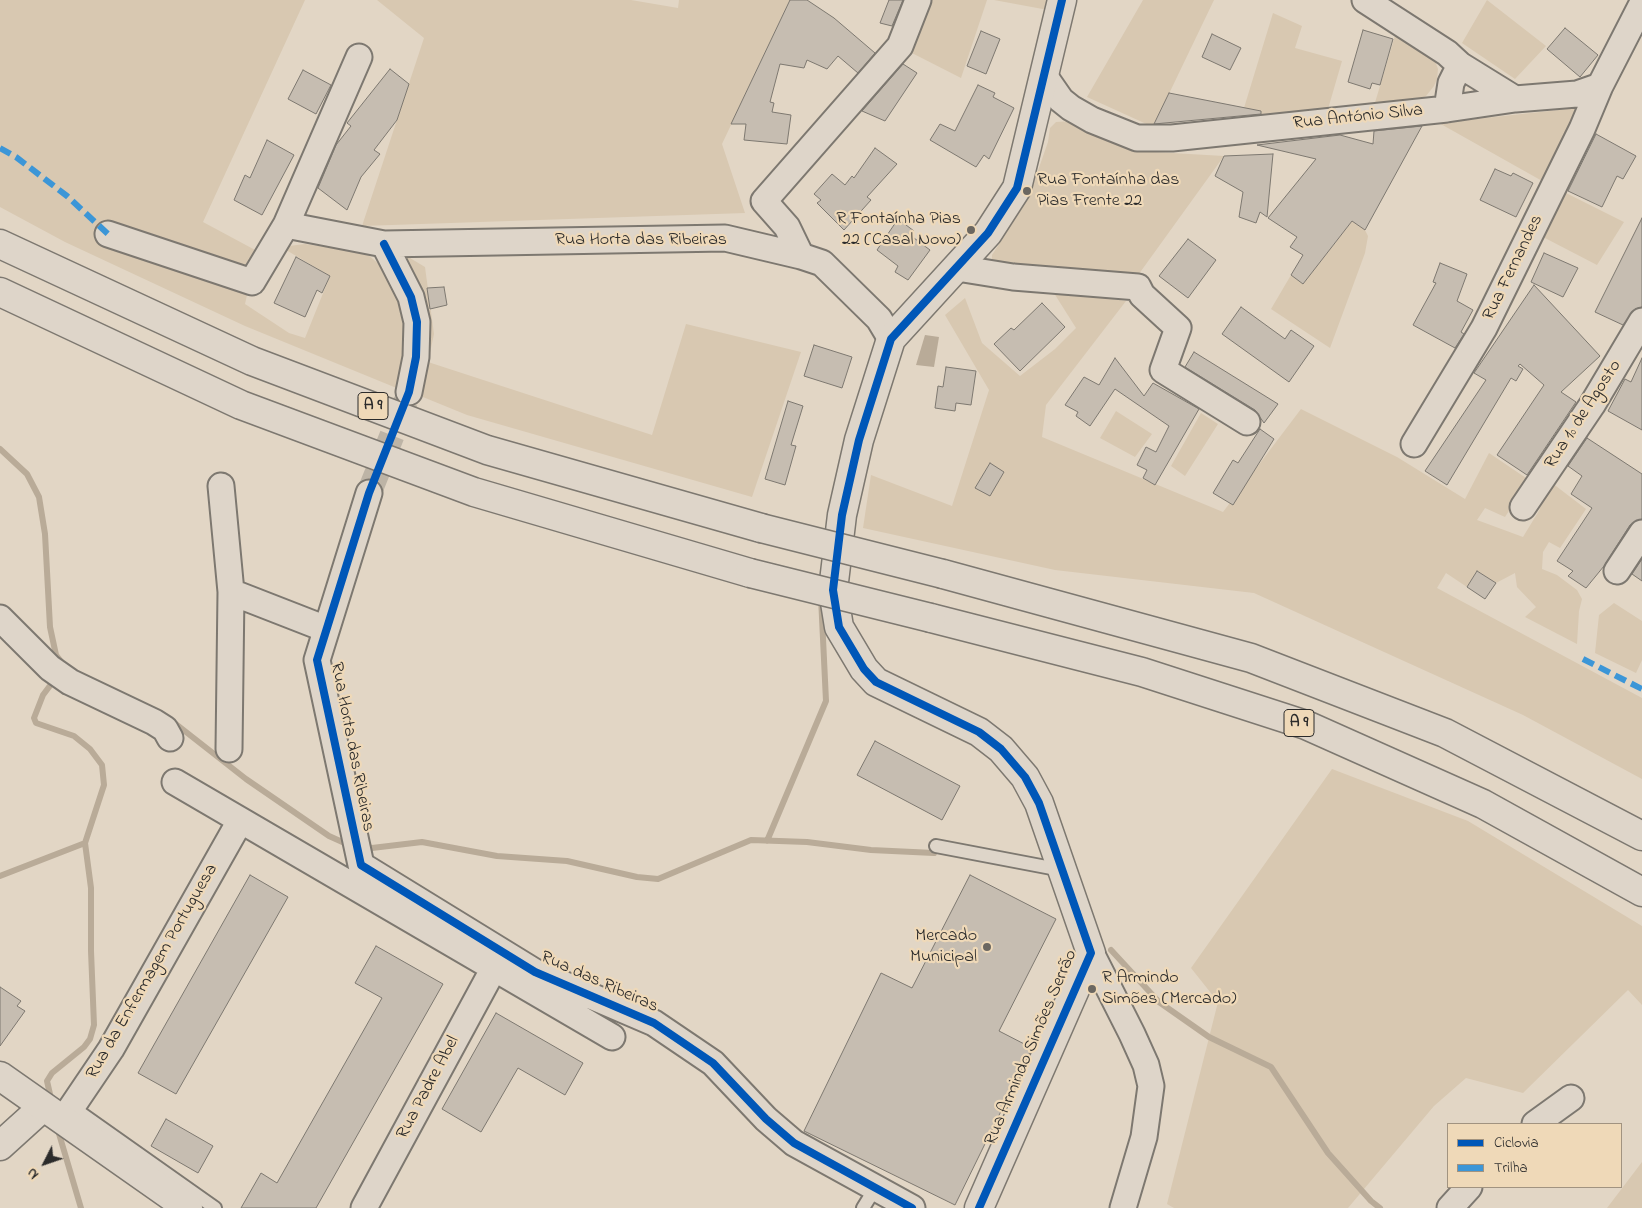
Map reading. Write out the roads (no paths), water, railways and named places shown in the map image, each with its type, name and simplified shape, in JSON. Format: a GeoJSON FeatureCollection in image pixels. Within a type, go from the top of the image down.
{"type":"FeatureCollection","features":[{"type":"Feature","properties":{"kind":"main road"},"geometry":{"type":"LineString","coordinates":[[891,340],[988,233],[1017,188],[1062,0]]}},
{"type":"Feature","properties":{"kind":"main road","name":"A 9"},"geometry":{"type":"LineString","coordinates":[[0,244],[252,361],[487,450],[760,528],[943,574],[1251,658],[1445,733],[1642,836]]}},
{"type":"Feature","properties":{"kind":"main road","name":"A 9"},"geometry":{"type":"LineString","coordinates":[[0,292],[241,405],[474,492],[750,573],[1142,672],[1306,725],[1484,804],[1642,892]]}},
{"type":"Feature","properties":{"kind":"main road","name":"Rua Armindo Simões Serrão"},"geometry":{"type":"LineString","coordinates":[[891,340],[859,440],[842,515],[833,590],[839,627],[864,669],[876,682],[889,690],[963,722],[1001,749],[1012,760],[1025,777],[1039,803],[1091,953],[979,1208]]}},
{"type":"Feature","properties":{"kind":"main road"},"geometry":{"type":"LineString","coordinates":[[0,1076],[59,1111],[188,1208]]}},
{"type":"Feature","properties":{"kind":"main road"},"geometry":{"type":"LineString","coordinates":[[0,1146],[59,1111]]}},
{"type":"Feature","properties":{"kind":"street"},"geometry":{"type":"LineString","coordinates":[[801,256],[788,227],[764,201],[900,46],[918,0]]}},
{"type":"Feature","properties":{"kind":"street"},"geometry":{"type":"LineString","coordinates":[[1365,0],[1447,53],[1460,65],[1515,98]]}},
{"type":"Feature","properties":{"kind":"street"},"geometry":{"type":"LineString","coordinates":[[1600,86],[1642,4]]}},
{"type":"Feature","properties":{"kind":"street"},"geometry":{"type":"LineString","coordinates":[[108,234],[252,282],[286,225],[359,57]]}},
{"type":"Feature","properties":{"kind":"street"},"geometry":{"type":"LineString","coordinates":[[1448,109],[1451,83],[1460,65]]}},
{"type":"Feature","properties":{"kind":"street","name":"Rua António Silva"},"geometry":{"type":"LineString","coordinates":[[1045,77],[1061,100],[1072,108],[1092,120],[1137,138],[1172,138],[1448,109],[1515,98],[1577,94],[1600,86]]}},
{"type":"Feature","properties":{"kind":"street","name":"Rua Fernandes"},"geometry":{"type":"LineString","coordinates":[[1414,444],[1484,328],[1582,129],[1600,86]]}},
{"type":"Feature","properties":{"kind":"street","name":"Rua Horta das Ribeiras"},"geometry":{"type":"LineString","coordinates":[[286,225],[384,244],[725,238],[801,256],[822,263],[880,319],[891,340]]}},
{"type":"Feature","properties":{"kind":"street"},"geometry":{"type":"LineString","coordinates":[[384,244],[411,297],[417,322],[416,357],[409,392]]}},
{"type":"Feature","properties":{"kind":"street"},"geometry":{"type":"LineString","coordinates":[[957,268],[1013,277],[1138,287],[1142,295],[1178,328],[1163,370],[1247,422]]}},
{"type":"Feature","properties":{"kind":"street","name":"Rua 1º de Agosto"},"geometry":{"type":"LineString","coordinates":[[1523,507],[1592,405],[1642,321]]}},
{"type":"Feature","properties":{"kind":"street"},"geometry":{"type":"LineString","coordinates":[[222,486],[231,592],[229,749]]}},
{"type":"Feature","properties":{"kind":"street","name":"Rua Horta das Ribeiras"},"geometry":{"type":"LineString","coordinates":[[361,865],[317,660],[369,493]]}},
{"type":"Feature","properties":{"kind":"street"},"geometry":{"type":"LineString","coordinates":[[1617,571],[1642,533]]}},
{"type":"Feature","properties":{"kind":"street"},"geometry":{"type":"LineString","coordinates":[[231,592],[326,629]]}},
{"type":"Feature","properties":{"kind":"street"},"geometry":{"type":"LineString","coordinates":[[0,618],[60,675],[154,722],[165,729],[170,738]]}},
{"type":"Feature","properties":{"kind":"street"},"geometry":{"type":"LineString","coordinates":[[174,782],[612,1038]]}},
{"type":"Feature","properties":{"kind":"street","name":"Rua da Enfermagem Portuguesa"},"geometry":{"type":"LineString","coordinates":[[59,1111],[111,1050],[240,821]]}},
{"type":"Feature","properties":{"kind":"street","name":"Rua das Ribeiras"},"geometry":{"type":"LineString","coordinates":[[361,865],[535,972],[654,1023],[714,1063],[766,1119],[794,1143],[912,1208]]}},
{"type":"Feature","properties":{"kind":"street"},"geometry":{"type":"LineString","coordinates":[[1091,953],[1146,1065],[1151,1086],[1144,1138],[1123,1208]]}},
{"type":"Feature","properties":{"kind":"street","name":"Rua Padre Abel"},"geometry":{"type":"LineString","coordinates":[[364,1208],[494,968]]}},
{"type":"Feature","properties":{"kind":"street"},"geometry":{"type":"LineString","coordinates":[[1536,1123],[1571,1098]]}},
{"type":"Feature","properties":{"kind":"street"},"geometry":{"type":"LineString","coordinates":[[1450,1208],[1468,1188]]}},
{"type":"Feature","properties":{"kind":"lane"},"geometry":{"type":"LineString","coordinates":[[936,846],[1062,870]]}},
{"type":"Feature","properties":{"kind":"lane"},"geometry":{"type":"LineString","coordinates":[[59,1111],[215,1208]]}},
{"type":"Feature","properties":{"kind":"lane"},"geometry":{"type":"LineString","coordinates":[[863,1208],[876,1187]]}},
{"type":"Feature","properties":{"kind":"waterway"},"geometry":{"type":"LineString","coordinates":[[0,449],[27,474],[39,497],[45,534],[50,627],[56,655],[63,664]]}},
{"type":"Feature","properties":{"kind":"waterway"},"geometry":{"type":"LineString","coordinates":[[767,841],[826,701],[821,597]]}},
{"type":"Feature","properties":{"kind":"waterway"},"geometry":{"type":"LineString","coordinates":[[52,1103],[47,1081],[52,1073],[84,1047],[90,1039],[94,1025],[91,888],[85,843],[104,785],[102,765],[90,749],[74,736],[36,723],[34,718],[43,695],[55,679]]}},
{"type":"Feature","properties":{"kind":"waterway"},"geometry":{"type":"LineString","coordinates":[[172,721],[246,779],[329,836],[349,845]]}},
{"type":"Feature","properties":{"kind":"waterway"},"geometry":{"type":"LineString","coordinates":[[362,846],[372,848],[422,842],[497,856],[567,861],[637,877],[658,879],[751,840],[807,842],[871,850],[934,853]]}},
{"type":"Feature","properties":{"kind":"waterway"},"geometry":{"type":"LineString","coordinates":[[0,876],[85,843]]}},
{"type":"Feature","properties":{"kind":"waterway"},"geometry":{"type":"LineString","coordinates":[[1111,950],[1159,1002],[1209,1037],[1271,1067],[1328,1153],[1371,1201],[1380,1208]]}},
{"type":"Feature","properties":{"kind":"waterway"},"geometry":{"type":"LineString","coordinates":[[57,1127],[81,1208]]}},
{"type":"Feature","properties":{"kind":"tunnel"},"geometry":{"type":"LineString","coordinates":[[369,493],[407,398]]}},
{"type":"Feature","properties":{"kind":"place","name":"Rua Fontaínha das Pias Frente 22"},"geometry":{"type":"Point","coordinates":[1027,191]}},
{"type":"Feature","properties":{"kind":"place","name":"R Fontaínha Pias 22 (Casal Novo)"},"geometry":{"type":"Point","coordinates":[971,230]}},
{"type":"Feature","properties":{"kind":"place","name":"Mercado Municipal"},"geometry":{"type":"Point","coordinates":[987,947]}},
{"type":"Feature","properties":{"kind":"place","name":"R Armindo Simões (Mercado)"},"geometry":{"type":"Point","coordinates":[1092,989]}}]}
